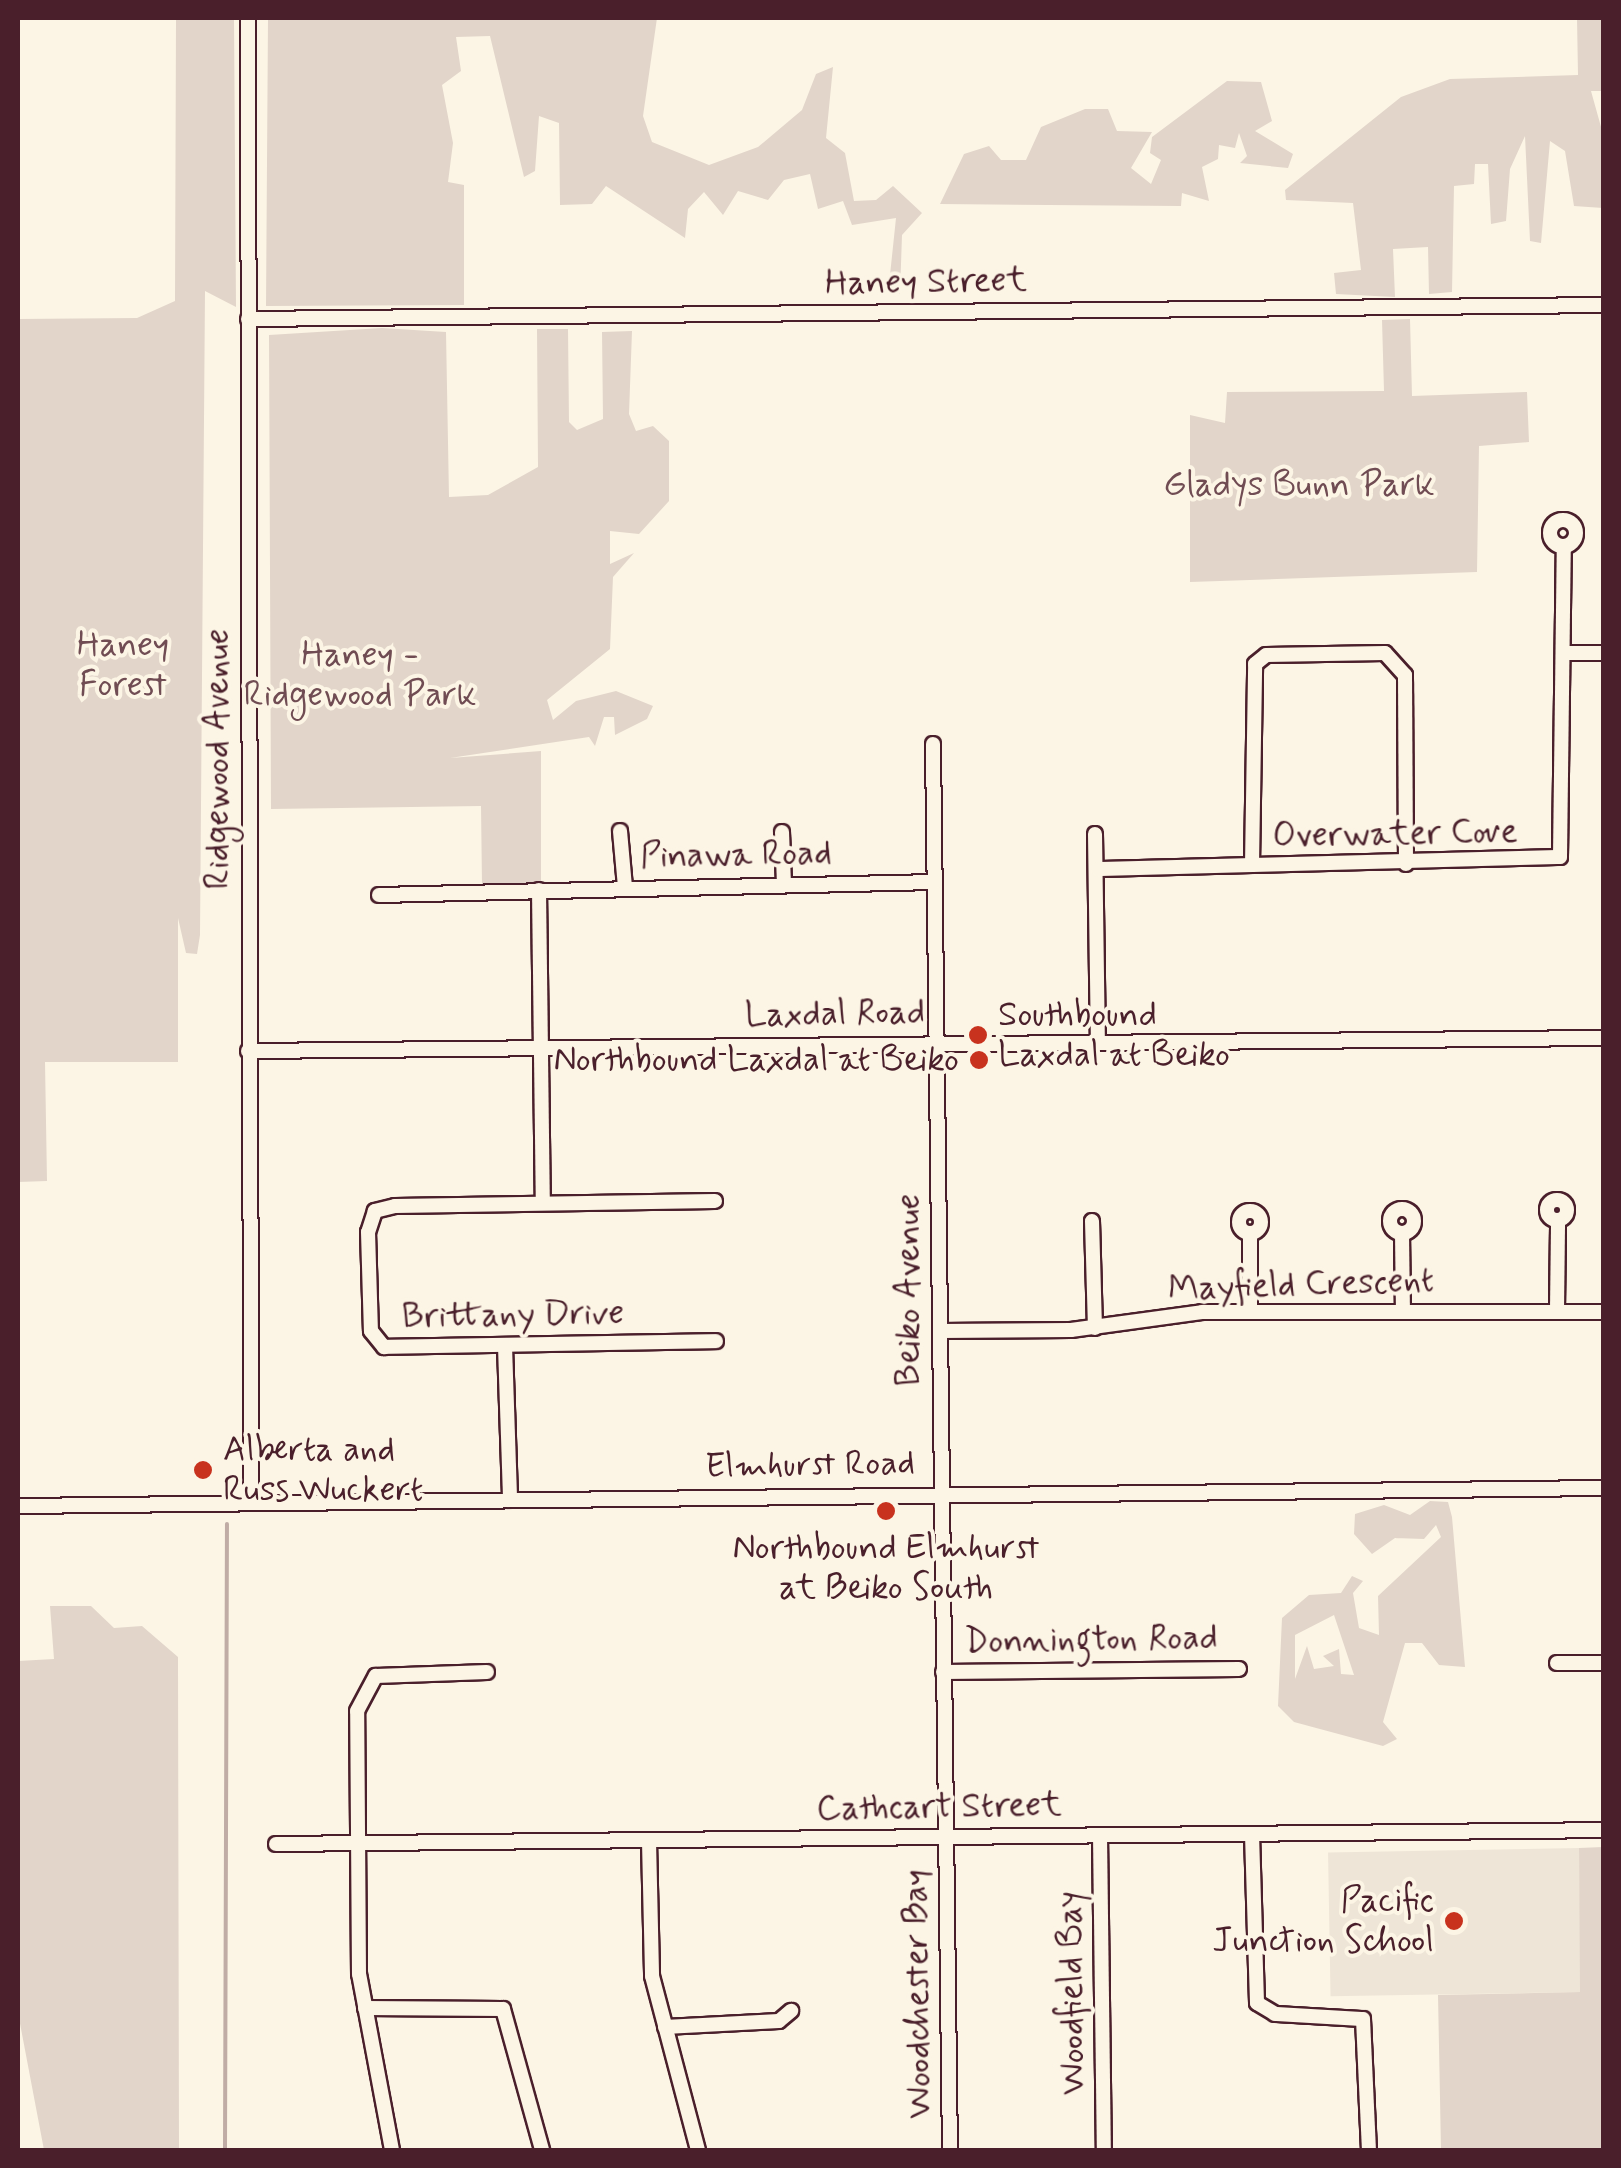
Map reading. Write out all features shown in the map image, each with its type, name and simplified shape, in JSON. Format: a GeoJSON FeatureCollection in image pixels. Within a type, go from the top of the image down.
{"type":"FeatureCollection","features":[{"type":"Feature","properties":{"kind":"street","name":"Ridgewood Avenue"},"geometry":{"type":"LineString","coordinates":[[248,18],[251,1502]]}},
{"type":"Feature","properties":{"kind":"street","name":"Haney Street"},"geometry":{"type":"LineString","coordinates":[[248,319],[1604,305]]}},
{"type":"Feature","properties":{"kind":"street","name":"Overwater Cove"},"geometry":{"type":"LineString","coordinates":[[1098,868],[1406,864],[1560,856],[1564,547]]}},
{"type":"Feature","properties":{"kind":"street"},"geometry":{"type":"LineString","coordinates":[[1252,865],[1255,664],[1266,655],[1385,653],[1405,674],[1406,864]]}},
{"type":"Feature","properties":{"kind":"street"},"geometry":{"type":"LineString","coordinates":[[1564,653],[1604,653]]}},
{"type":"Feature","properties":{"kind":"street","name":"Beiko Avenue"},"geometry":{"type":"LineString","coordinates":[[933,744],[946,1836]]}},
{"type":"Feature","properties":{"kind":"street"},"geometry":{"type":"LineString","coordinates":[[620,830],[625,887]]}},
{"type":"Feature","properties":{"kind":"street"},"geometry":{"type":"LineString","coordinates":[[782,832],[784,885]]}},
{"type":"Feature","properties":{"kind":"street"},"geometry":{"type":"LineString","coordinates":[[1096,834],[1098,1041]]}},
{"type":"Feature","properties":{"kind":"street","name":"Pinawa Road"},"geometry":{"type":"LineString","coordinates":[[378,896],[934,882]]}},
{"type":"Feature","properties":{"kind":"street"},"geometry":{"type":"LineString","coordinates":[[539,890],[543,1202]]}},
{"type":"Feature","properties":{"kind":"street","name":"Laxdal Road"},"geometry":{"type":"LineString","coordinates":[[248,1051],[1604,1038]]}},
{"type":"Feature","properties":{"kind":"street","name":"Brittany Drive"},"geometry":{"type":"LineString","coordinates":[[715,1201],[395,1206],[370,1218],[376,1342],[505,1346],[716,1341]]}},
{"type":"Feature","properties":{"kind":"street"},"geometry":{"type":"LineString","coordinates":[[1092,1221],[1095,1328]]}},
{"type":"Feature","properties":{"kind":"street"},"geometry":{"type":"LineString","coordinates":[[1557,1308],[1558,1221]]}},
{"type":"Feature","properties":{"kind":"street"},"geometry":{"type":"LineString","coordinates":[[1402,1232],[1403,1310]]}},
{"type":"Feature","properties":{"kind":"street"},"geometry":{"type":"LineString","coordinates":[[1250,1234],[1250,1311]]}},
{"type":"Feature","properties":{"kind":"street","name":"Mayfield Crescent"},"geometry":{"type":"LineString","coordinates":[[940,1331],[1095,1328],[1250,1311],[1557,1308],[1604,1312]]}},
{"type":"Feature","properties":{"kind":"street"},"geometry":{"type":"LineString","coordinates":[[505,1346],[510,1500]]}},
{"type":"Feature","properties":{"kind":"street","name":"Elmhurst Road"},"geometry":{"type":"LineString","coordinates":[[18,1506],[1604,1488]]}},
{"type":"Feature","properties":{"kind":"street"},"geometry":{"type":"LineString","coordinates":[[1557,1663],[1604,1663]]}},
{"type":"Feature","properties":{"kind":"street","name":"Donnington Road"},"geometry":{"type":"LineString","coordinates":[[943,1672],[1240,1668]]}},
{"type":"Feature","properties":{"kind":"street"},"geometry":{"type":"LineString","coordinates":[[392,2150],[365,2008],[358,1842],[361,1691],[396,1672],[487,1672]]}},
{"type":"Feature","properties":{"kind":"street","name":"Cathcart Street"},"geometry":{"type":"LineString","coordinates":[[276,1844],[1604,1830]]}},
{"type":"Feature","properties":{"kind":"street"},"geometry":{"type":"LineString","coordinates":[[1252,1834],[1257,2003],[1275,2014],[1362,2019],[1369,2150]]}},
{"type":"Feature","properties":{"kind":"street","name":"Woodfield Bay"},"geometry":{"type":"LineString","coordinates":[[1100,1835],[1104,2150]]}},
{"type":"Feature","properties":{"kind":"street","name":"Woodchester Bay"},"geometry":{"type":"LineString","coordinates":[[946,1836],[950,2150]]}},
{"type":"Feature","properties":{"kind":"street"},"geometry":{"type":"LineString","coordinates":[[649,1841],[652,1976],[698,2150]]}},
{"type":"Feature","properties":{"kind":"street"},"geometry":{"type":"LineString","coordinates":[[365,2008],[503,2008],[542,2150]]}},
{"type":"Feature","properties":{"kind":"street"},"geometry":{"type":"LineString","coordinates":[[665,2026],[779,2021],[791,2011]]}},
{"type":"Feature","properties":{"kind":"shaded area","name":"Pacific Junction School"},"geometry":{"type":"Polygon","coordinates":[[[1579,1848],[1582,1992],[1331,1996],[1328,1852],[1579,1848]]]}},
{"type":"Feature","properties":{"kind":"green space","name":"Haney Forest"},"geometry":{"type":"Polygon","coordinates":[[[176,18],[234,18],[236,307],[205,291],[200,935],[197,954],[186,953],[178,918],[178,1062],[45,1062],[47,1181],[18,1182],[18,319],[137,318],[175,301],[176,18]]]}},
{"type":"Feature","properties":{"kind":"green space"},"geometry":{"type":"Polygon","coordinates":[[[268,18],[657,18],[643,116],[652,142],[709,165],[758,147],[802,110],[816,74],[833,67],[826,138],[845,153],[854,201],[876,200],[893,186],[922,213],[902,235],[900,294],[888,294],[896,218],[852,225],[843,201],[818,209],[810,174],[784,180],[768,200],[738,191],[723,215],[704,192],[688,209],[685,238],[606,186],[592,204],[560,205],[559,123],[539,116],[535,171],[524,177],[490,36],[456,37],[461,71],[442,85],[453,143],[448,182],[464,185],[464,305],[266,306],[268,18]]]}},
{"type":"Feature","properties":{"kind":"green space"},"geometry":{"type":"Polygon","coordinates":[[[1577,18],[1603,18],[1603,91],[1591,91],[1603,134],[1603,208],[1574,206],[1565,151],[1550,141],[1541,243],[1530,241],[1525,136],[1510,169],[1506,221],[1491,224],[1488,164],[1475,164],[1474,184],[1454,186],[1452,292],[1429,294],[1428,247],[1393,249],[1395,297],[1336,294],[1334,273],[1361,270],[1353,203],[1286,200],[1285,190],[1401,97],[1450,79],[1578,75],[1577,18]]]}},
{"type":"Feature","properties":{"kind":"green space"},"geometry":{"type":"Polygon","coordinates":[[[1227,81],[1261,82],[1272,121],[1255,131],[1293,154],[1288,168],[1240,163],[1247,156],[1239,133],[1235,148],[1219,145],[1218,159],[1202,167],[1209,201],[1182,193],[1181,206],[940,204],[964,154],[989,146],[1001,160],[1026,160],[1041,127],[1085,109],[1108,109],[1117,131],[1152,132],[1131,168],[1151,184],[1161,160],[1150,153],[1152,137],[1227,81]]]}},
{"type":"Feature","properties":{"kind":"green space","name":"Gladys Bunn Park"},"geometry":{"type":"Polygon","coordinates":[[[1410,319],[1412,396],[1527,392],[1529,442],[1479,446],[1477,572],[1190,582],[1190,415],[1225,423],[1227,392],[1384,391],[1382,320],[1410,319]]]}},
{"type":"Feature","properties":{"kind":"green space","name":"Haney - Ridgewood Park"},"geometry":{"type":"Polygon","coordinates":[[[382,328],[446,332],[449,497],[488,495],[538,467],[537,329],[568,329],[569,422],[577,430],[603,419],[602,332],[632,331],[629,414],[636,431],[653,426],[669,441],[669,501],[639,534],[610,531],[610,564],[634,553],[613,577],[610,649],[547,700],[553,720],[576,701],[616,691],[653,706],[647,719],[615,735],[614,717],[604,717],[595,746],[589,737],[450,758],[541,751],[541,884],[482,885],[481,806],[271,809],[269,335],[382,328]]]}},
{"type":"Feature","properties":{"kind":"green space"},"geometry":{"type":"Polygon","coordinates":[[[1430,1501],[1448,1502],[1465,1667],[1439,1665],[1422,1643],[1405,1643],[1383,1722],[1397,1739],[1383,1746],[1294,1722],[1278,1706],[1282,1618],[1309,1595],[1341,1593],[1352,1576],[1363,1581],[1353,1593],[1359,1628],[1379,1635],[1378,1596],[1441,1537],[1436,1525],[1424,1539],[1395,1538],[1372,1554],[1354,1534],[1355,1514],[1384,1505],[1410,1515],[1430,1501]],[[1334,1615],[1295,1635],[1295,1679],[1307,1646],[1314,1669],[1334,1666],[1323,1656],[1339,1649],[1341,1674],[1354,1675],[1334,1615]]]}},
{"type":"Feature","properties":{"kind":"green space"},"geometry":{"type":"Polygon","coordinates":[[[50,1606],[91,1606],[114,1628],[142,1626],[178,1657],[179,2150],[44,2150],[18,2013],[18,1661],[54,1659],[50,1606]]]}},
{"type":"Feature","properties":{"kind":"green space"},"geometry":{"type":"Polygon","coordinates":[[[1603,1847],[1603,2150],[1441,2150],[1438,1995],[1580,1992],[1579,1848],[1603,1847]]]}},
{"type":"Feature","properties":{"kind":"waterway"},"geometry":{"type":"LineString","coordinates":[[225,2150],[227,1524]]}},
{"type":"Feature","properties":{"kind":"place","name":"Southbound Laxdal at Beiko"},"geometry":{"type":"Point","coordinates":[978,1035]}},
{"type":"Feature","properties":{"kind":"place","name":"Northbound Laxdal at Beiko"},"geometry":{"type":"Point","coordinates":[979,1060]}},
{"type":"Feature","properties":{"kind":"place","name":"Alberta and Russ Wuckert"},"geometry":{"type":"Point","coordinates":[203,1470]}},
{"type":"Feature","properties":{"kind":"place","name":"Northbound Elmhurst at Beiko South"},"geometry":{"type":"Point","coordinates":[886,1511]}},
{"type":"Feature","properties":{"kind":"place","name":"Pacific Junction School"},"geometry":{"type":"Point","coordinates":[1454,1921]}}]}
